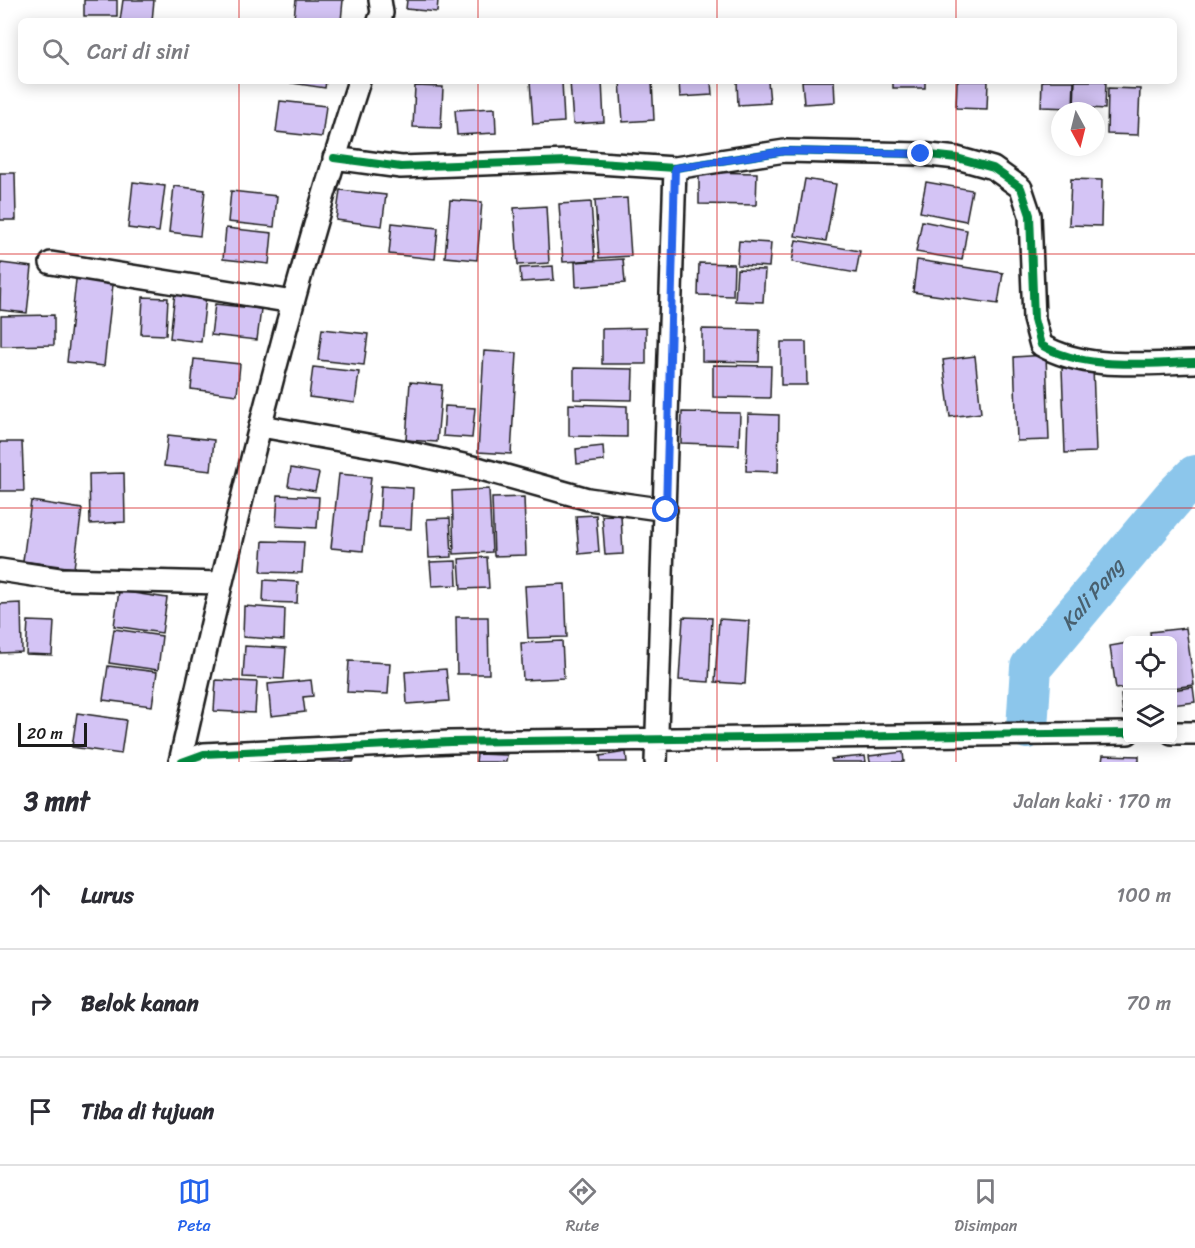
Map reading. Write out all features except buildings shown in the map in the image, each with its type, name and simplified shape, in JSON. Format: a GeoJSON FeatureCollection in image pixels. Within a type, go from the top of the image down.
{"type":"FeatureCollection","features":[{"type":"Feature","properties":{"kind":"street"},"geometry":{"type":"LineString","coordinates":[[380,0],[380,18]]}},
{"type":"Feature","properties":{"kind":"street"},"geometry":{"type":"LineString","coordinates":[[181,762],[221,583],[293,302],[334,158],[358,84]]}},
{"type":"Feature","properties":{"kind":"street"},"geometry":{"type":"LineString","coordinates":[[334,158],[401,166],[568,161],[675,168],[785,151],[921,154],[957,158],[993,168],[1022,188],[1030,215],[1034,319],[1041,345],[1058,355],[1103,363],[1195,362]]}},
{"type":"Feature","properties":{"kind":"street"},"geometry":{"type":"LineString","coordinates":[[656,762],[666,510],[675,168]]}},
{"type":"Feature","properties":{"kind":"street"},"geometry":{"type":"LineString","coordinates":[[51,263],[293,302]]}},
{"type":"Feature","properties":{"kind":"street"},"geometry":{"type":"LineString","coordinates":[[261,426],[481,469],[571,496],[666,510]]}},
{"type":"Feature","properties":{"kind":"street"},"geometry":{"type":"LineString","coordinates":[[0,570],[59,579],[221,583]]}},
{"type":"Feature","properties":{"kind":"street"},"geometry":{"type":"LineString","coordinates":[[1177,733],[1195,733]]}},
{"type":"Feature","properties":{"kind":"street"},"geometry":{"type":"LineString","coordinates":[[181,762],[204,754],[450,742],[1123,734]]}},
{"type":"Feature","properties":{"kind":"waterway","name":"Kali Pang"},"geometry":{"type":"LineString","coordinates":[[1027,728],[1031,667],[1173,498],[1195,476]]}},
{"type":"Feature","properties":{"kind":"cycle path"},"geometry":{"type":"LineString","coordinates":[[334,158],[401,167],[568,161],[675,168],[785,151],[921,154],[957,158],[993,168],[1021,188],[1030,215],[1034,319],[1041,345],[1077,359],[1096,362],[1116,364],[1195,362]]}},
{"type":"Feature","properties":{"kind":"cycle path"},"geometry":{"type":"LineString","coordinates":[[182,762],[204,754],[450,742],[1123,733]]}},
{"type":"Feature","properties":{"kind":"route"},"geometry":{"type":"LineString","coordinates":[[666,510],[675,168],[785,151],[921,154]]}}]}
